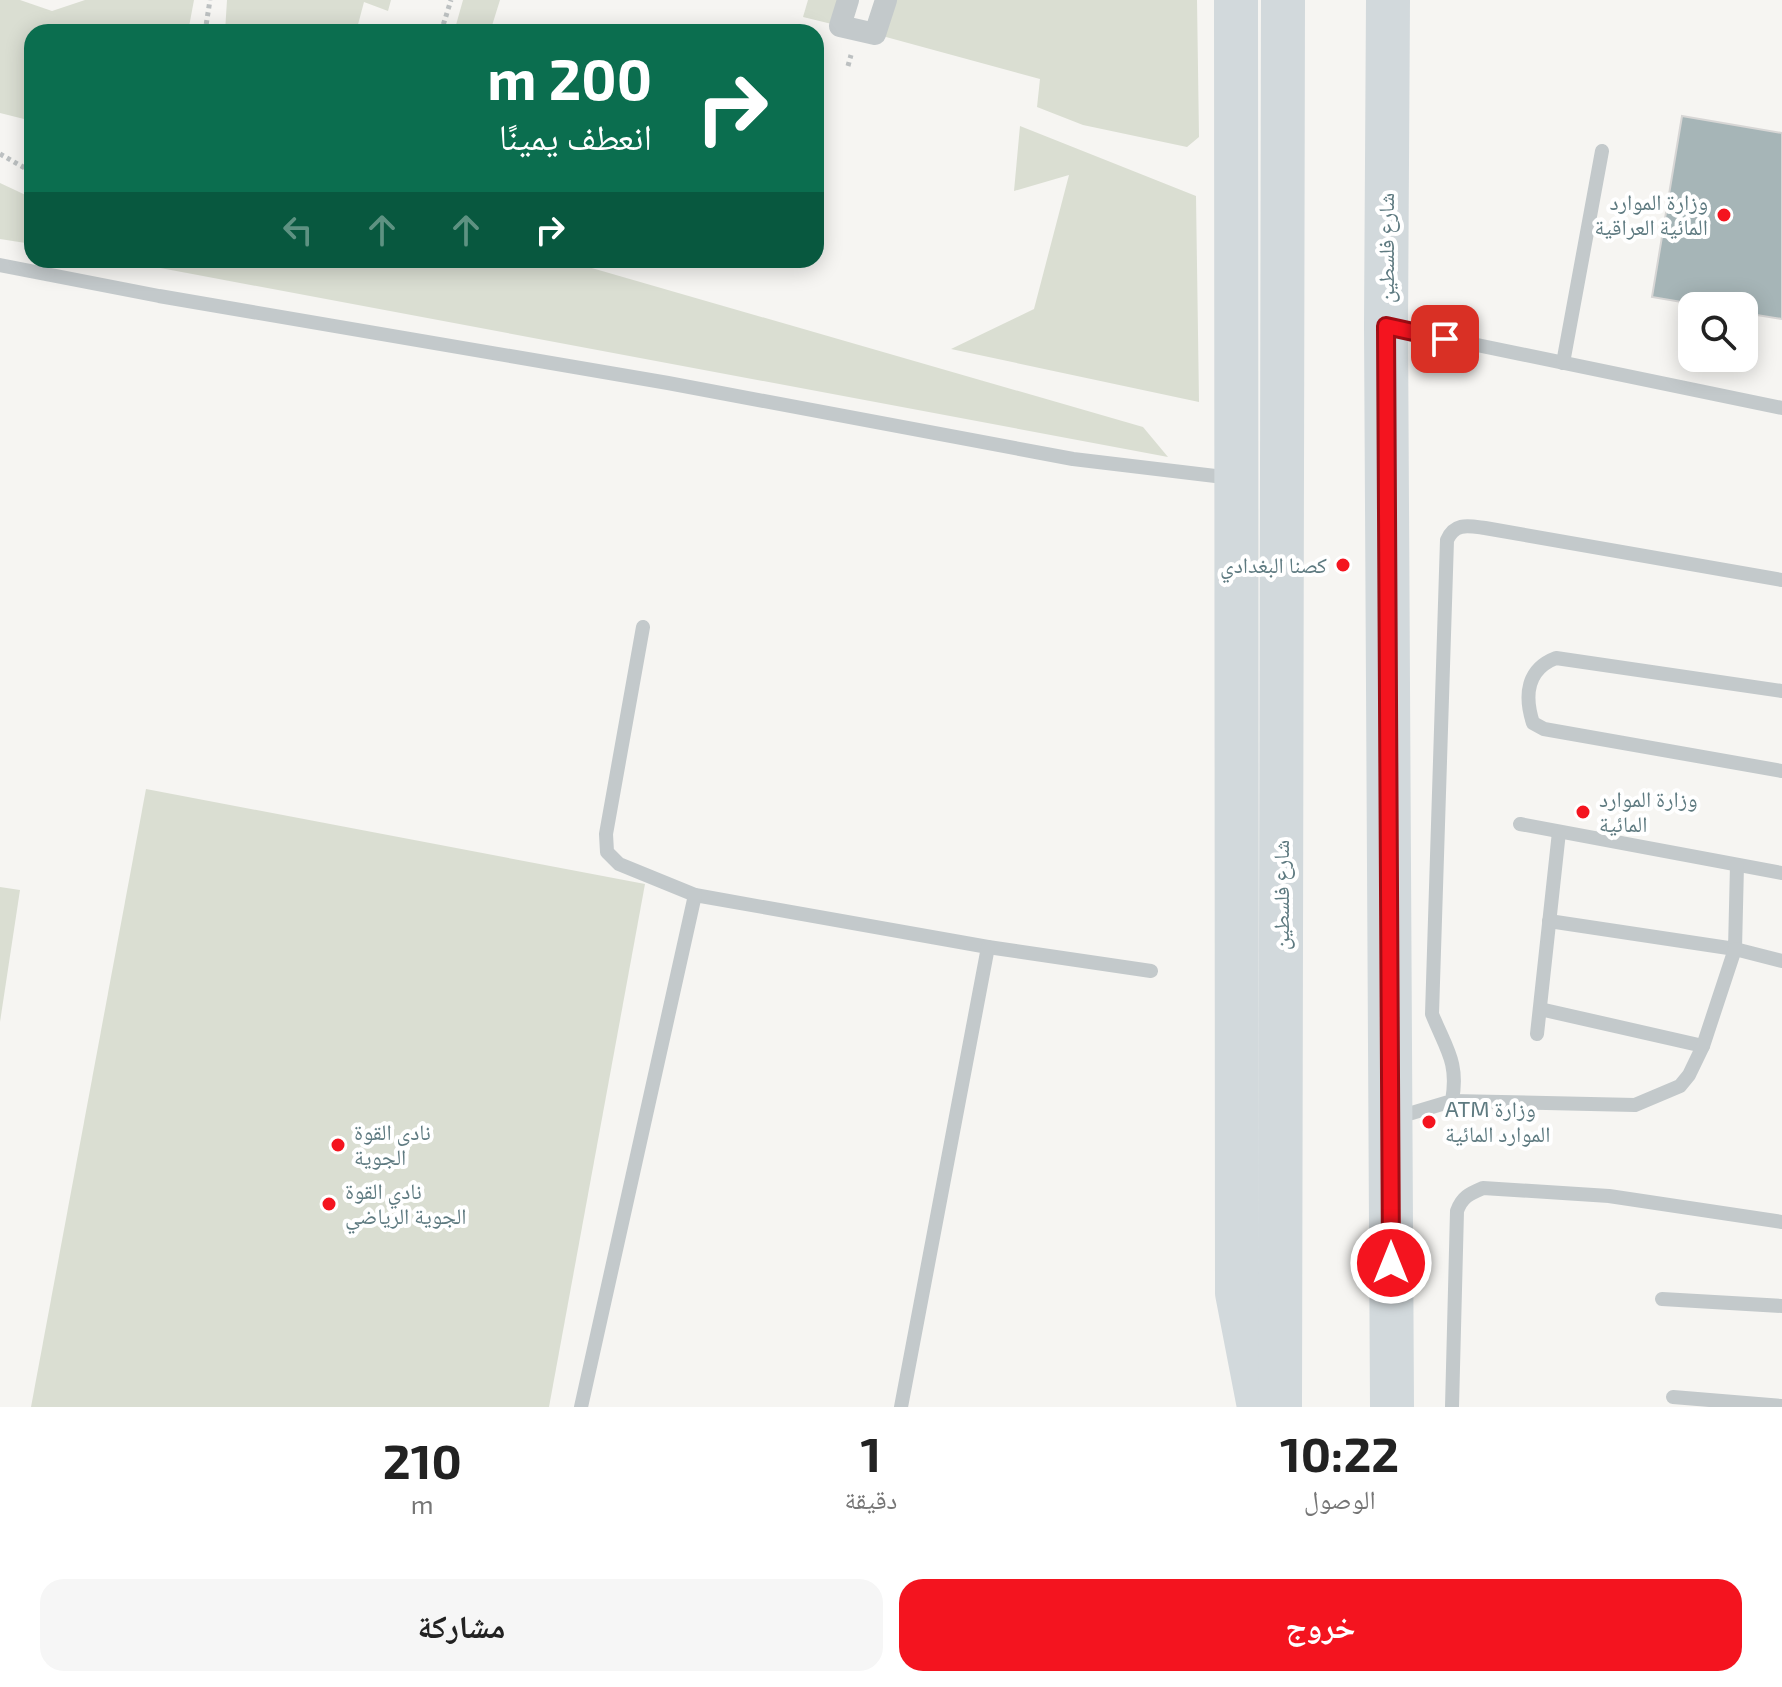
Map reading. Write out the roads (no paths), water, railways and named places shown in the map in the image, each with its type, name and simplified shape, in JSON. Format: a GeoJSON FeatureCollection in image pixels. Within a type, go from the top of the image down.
{"type":"FeatureCollection","features":[{"type":"Feature","properties":{"kind":"main road"},"geometry":{"type":"LineString","coordinates":[[1236,0],[1237,1293],[1259,1407]]}},
{"type":"Feature","properties":{"kind":"main road","name":"شارع فلسطين"},"geometry":{"type":"LineString","coordinates":[[1280,1407],[1283,0]]}},
{"type":"Feature","properties":{"kind":"main road","name":"شارع فلسطين"},"geometry":{"type":"LineString","coordinates":[[1388,0],[1386,326],[1392,1407]]}},
{"type":"Feature","properties":{"kind":"street"},"geometry":{"type":"LineString","coordinates":[[848,0],[840,26],[875,34],[886,0]]}},
{"type":"Feature","properties":{"kind":"lane"},"geometry":{"type":"LineString","coordinates":[[1563,363],[1602,151]]}},
{"type":"Feature","properties":{"kind":"lane"},"geometry":{"type":"LineString","coordinates":[[0,265],[175,299],[653,380],[1073,459],[1236,479]]}},
{"type":"Feature","properties":{"kind":"lane"},"geometry":{"type":"LineString","coordinates":[[1386,326],[1782,408]]}},
{"type":"Feature","properties":{"kind":"lane"},"geometry":{"type":"LineString","coordinates":[[1452,1101],[1455,1080],[1449,1048],[1432,1014],[1449,534],[1454,528],[1475,526],[1782,580]]}},
{"type":"Feature","properties":{"kind":"lane"},"geometry":{"type":"LineString","coordinates":[[643,627],[606,834],[607,852],[619,864],[695,895],[988,947],[1151,971]]}},
{"type":"Feature","properties":{"kind":"lane"},"geometry":{"type":"LineString","coordinates":[[1782,691],[1556,658],[1535,670],[1530,686],[1529,710],[1533,723],[1544,729],[1782,771]]}},
{"type":"Feature","properties":{"kind":"lane"},"geometry":{"type":"LineString","coordinates":[[1520,824],[1782,873]]}},
{"type":"Feature","properties":{"kind":"lane"},"geometry":{"type":"LineString","coordinates":[[1537,1034],[1559,832]]}},
{"type":"Feature","properties":{"kind":"lane"},"geometry":{"type":"LineString","coordinates":[[1391,1119],[1452,1101],[1635,1105],[1680,1086],[1703,1046],[1735,949],[1737,865]]}},
{"type":"Feature","properties":{"kind":"lane"},"geometry":{"type":"LineString","coordinates":[[581,1407],[695,895]]}},
{"type":"Feature","properties":{"kind":"lane"},"geometry":{"type":"LineString","coordinates":[[1549,921],[1735,949],[1782,961]]}},
{"type":"Feature","properties":{"kind":"lane"},"geometry":{"type":"LineString","coordinates":[[901,1407],[988,947]]}},
{"type":"Feature","properties":{"kind":"lane"},"geometry":{"type":"LineString","coordinates":[[1540,1009],[1703,1046]]}},
{"type":"Feature","properties":{"kind":"lane"},"geometry":{"type":"LineString","coordinates":[[1452,1407],[1457,1211],[1461,1199],[1483,1188],[1609,1196],[1782,1222]]}},
{"type":"Feature","properties":{"kind":"lane"},"geometry":{"type":"LineString","coordinates":[[1662,1299],[1782,1306]]}},
{"type":"Feature","properties":{"kind":"lane"},"geometry":{"type":"LineString","coordinates":[[1673,1397],[1782,1406]]}},
{"type":"Feature","properties":{"kind":"place","name":"وزارة الموارد المائية العراقية"},"geometry":{"type":"Point","coordinates":[1724,215]}},
{"type":"Feature","properties":{"kind":"place","name":"كصنا البغدادي"},"geometry":{"type":"Point","coordinates":[1343,565]}},
{"type":"Feature","properties":{"kind":"place","name":"وزارة الموارد المائية"},"geometry":{"type":"Point","coordinates":[1583,812]}},
{"type":"Feature","properties":{"kind":"place","name":"ATM وزارة الموارد المائية"},"geometry":{"type":"Point","coordinates":[1429,1122]}},
{"type":"Feature","properties":{"kind":"place","name":"نادي القوة الجوية"},"geometry":{"type":"Point","coordinates":[338,1145]}},
{"type":"Feature","properties":{"kind":"place","name":"نادي القوة الجوية الرياضي"},"geometry":{"type":"Point","coordinates":[329,1204]}}]}
